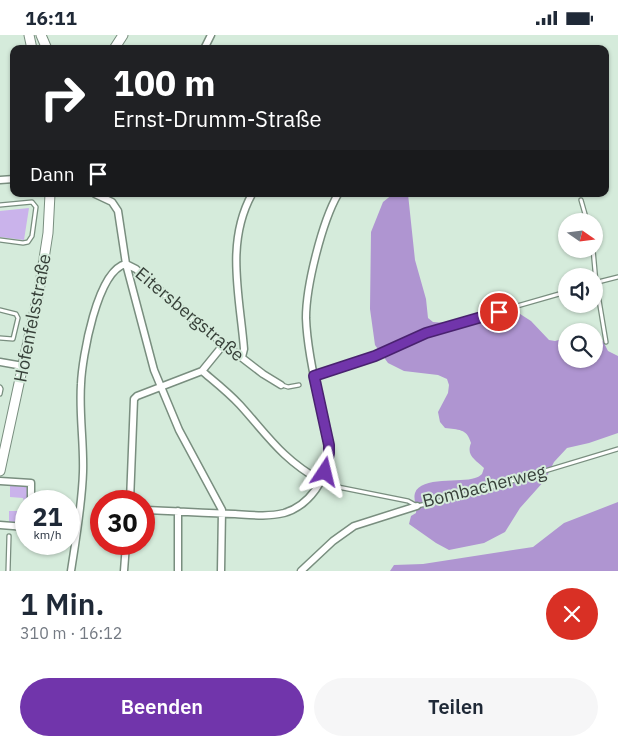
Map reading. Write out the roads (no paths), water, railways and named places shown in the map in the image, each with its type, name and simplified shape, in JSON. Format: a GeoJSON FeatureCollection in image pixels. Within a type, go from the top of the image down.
{"type":"FeatureCollection","features":[{"type":"Feature","properties":{"kind":"main road","name":"Hofenfelsstraße"},"geometry":{"type":"LineString","coordinates":[[0,471],[45,256],[50,197]]}},
{"type":"Feature","properties":{"kind":"street","name":"Eitersbergstraße"},"geometry":{"type":"LineString","coordinates":[[103,197],[112,202],[118,211],[126,264],[136,269],[183,312],[263,374],[281,385]]}},
{"type":"Feature","properties":{"kind":"street"},"geometry":{"type":"LineString","coordinates":[[242,357],[244,349],[236,283],[236,249],[241,222],[251,197]]}},
{"type":"Feature","properties":{"kind":"street"},"geometry":{"type":"LineString","coordinates":[[155,510],[265,515],[286,512],[305,502],[321,481],[327,462],[329,445],[307,333],[307,302],[324,226],[337,197]]}},
{"type":"Feature","properties":{"kind":"street"},"geometry":{"type":"LineString","coordinates":[[71,571],[83,473],[80,399],[84,360],[98,299],[112,273],[126,264],[148,350],[161,387],[187,445],[223,514],[221,571]]}},
{"type":"Feature","properties":{"kind":"street"},"geometry":{"type":"LineString","coordinates":[[130,490],[132,411],[134,399],[202,371],[224,344]]}},
{"type":"Feature","properties":{"kind":"street"},"geometry":{"type":"LineString","coordinates":[[0,362],[23,366]]}},
{"type":"Feature","properties":{"kind":"street"},"geometry":{"type":"LineString","coordinates":[[202,371],[240,405],[283,454],[321,481]]}},
{"type":"Feature","properties":{"kind":"street"},"geometry":{"type":"LineString","coordinates":[[0,481],[31,483],[31,490]]}},
{"type":"Feature","properties":{"kind":"street"},"geometry":{"type":"LineString","coordinates":[[301,571],[333,541],[354,526],[417,506]]}},
{"type":"Feature","properties":{"kind":"street"},"geometry":{"type":"LineString","coordinates":[[178,511],[178,571]]}},
{"type":"Feature","properties":{"kind":"street"},"geometry":{"type":"LineString","coordinates":[[0,525],[15,526]]}},
{"type":"Feature","properties":{"kind":"street"},"geometry":{"type":"LineString","coordinates":[[124,571],[125,555]]}},
{"type":"Feature","properties":{"kind":"lane"},"geometry":{"type":"LineString","coordinates":[[581,200],[585,213]]}},
{"type":"Feature","properties":{"kind":"lane"},"geometry":{"type":"LineString","coordinates":[[0,205],[31,202],[36,207],[32,236],[28,242],[0,240]]}},
{"type":"Feature","properties":{"kind":"lane"},"geometry":{"type":"LineString","coordinates":[[603,280],[618,277]]}},
{"type":"Feature","properties":{"kind":"lane"},"geometry":{"type":"LineString","coordinates":[[314,376],[375,356],[426,333],[558,293]]}},
{"type":"Feature","properties":{"kind":"lane"},"geometry":{"type":"LineString","coordinates":[[0,310],[13,313],[18,318],[13,339],[0,338]]}},
{"type":"Feature","properties":{"kind":"lane"},"geometry":{"type":"LineString","coordinates":[[601,313],[606,342]]}},
{"type":"Feature","properties":{"kind":"lane","name":"Eitersbergstraße"},"geometry":{"type":"LineString","coordinates":[[281,385],[288,387],[299,385]]}},
{"type":"Feature","properties":{"kind":"lane"},"geometry":{"type":"LineString","coordinates":[[0,387],[0,394]]}},
{"type":"Feature","properties":{"kind":"lane","name":"Bombacherweg"},"geometry":{"type":"LineString","coordinates":[[321,481],[333,486],[408,501],[417,506],[462,496],[618,449]]}},
{"type":"Feature","properties":{"kind":"lane"},"geometry":{"type":"LineString","coordinates":[[8,571],[9,536]]}}]}
